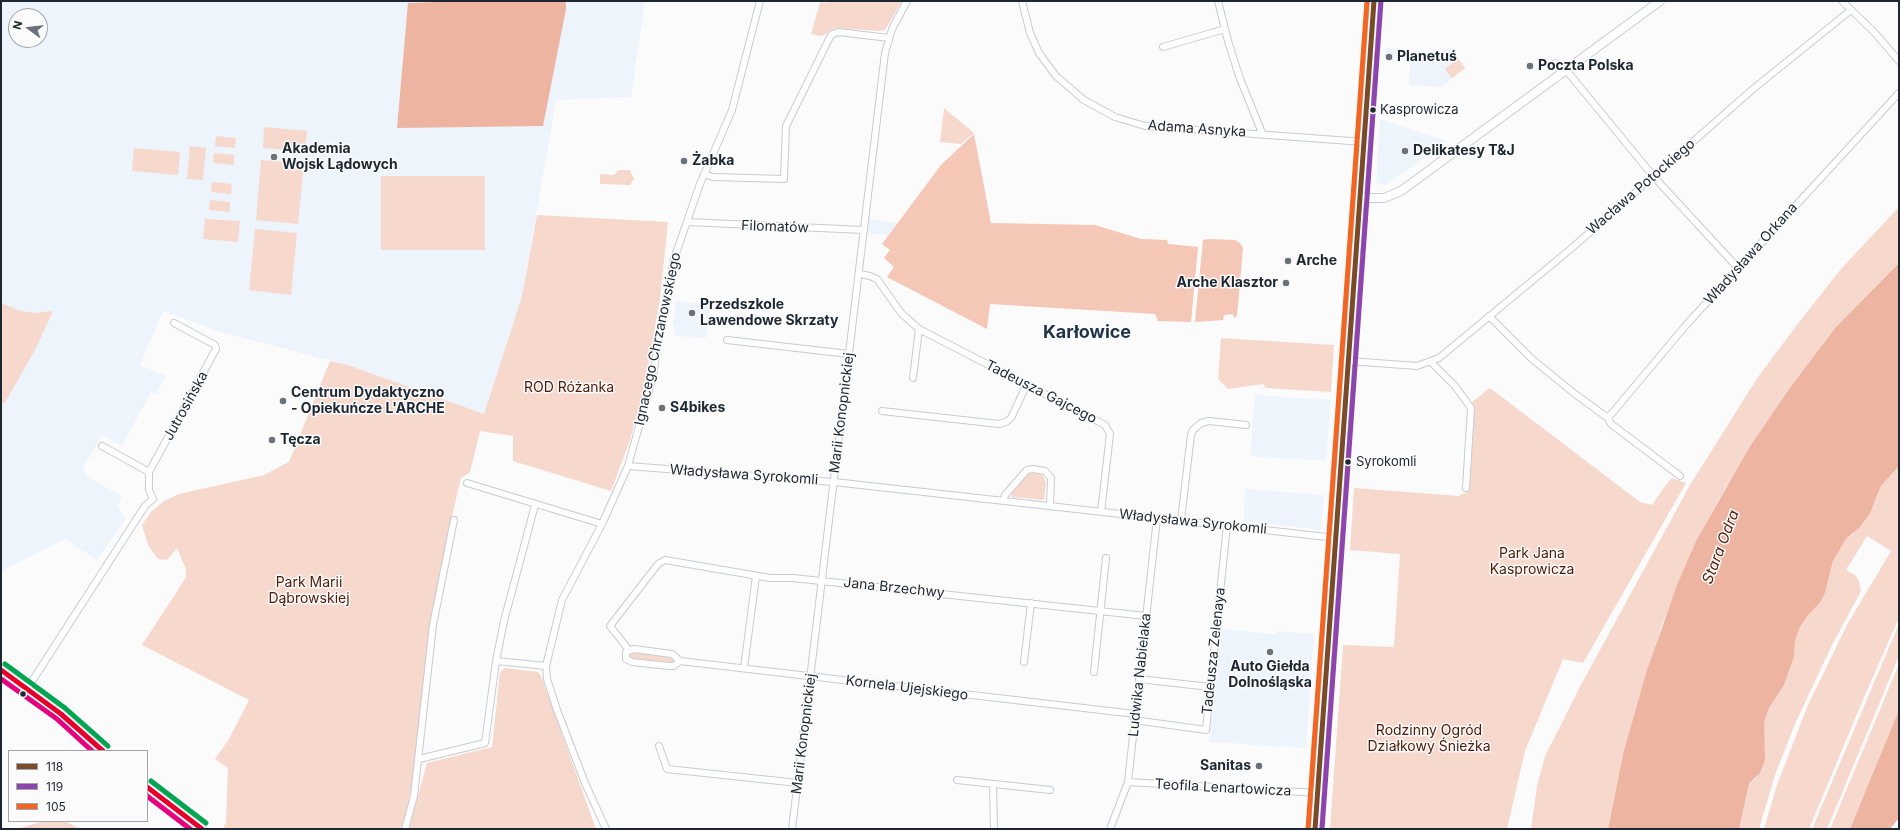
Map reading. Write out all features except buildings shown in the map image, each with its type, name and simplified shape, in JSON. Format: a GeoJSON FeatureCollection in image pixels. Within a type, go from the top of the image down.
{"type":"FeatureCollection","features":[{"type":"Feature","properties":{"kind":"street","name":"Ignacego Chrzanowskiego"},"geometry":{"type":"LineString","coordinates":[[606,829],[585,783],[557,710],[547,679],[546,666],[562,600],[602,524],[628,466],[653,376],[662,317],[674,259],[704,174],[732,110],[760,1]]}},
{"type":"Feature","properties":{"kind":"street","name":"Marii Konopnickiej"},"geometry":{"type":"LineString","coordinates":[[792,829],[885,53],[889,38],[907,1]]}},
{"type":"Feature","properties":{"kind":"street","name":"Adama Asnyka"},"geometry":{"type":"LineString","coordinates":[[1022,1],[1030,33],[1039,53],[1061,81],[1096,108],[1115,117],[1145,126],[1262,133],[1364,142]]}},
{"type":"Feature","properties":{"kind":"street"},"geometry":{"type":"LineString","coordinates":[[1218,1],[1239,76],[1262,133]]}},
{"type":"Feature","properties":{"kind":"street"},"geometry":{"type":"LineString","coordinates":[[1315,829],[1374,1]]}},
{"type":"Feature","properties":{"kind":"street"},"geometry":{"type":"LineString","coordinates":[[1360,198],[1384,198],[1401,190],[1660,1]]}},
{"type":"Feature","properties":{"kind":"street"},"geometry":{"type":"LineString","coordinates":[[1842,1],[1875,33],[1899,61]]}},
{"type":"Feature","properties":{"kind":"street","name":"Wacława Potockiego"},"geometry":{"type":"LineString","coordinates":[[1349,361],[1417,366],[1439,358],[1573,247],[1753,89],[1851,10]]}},
{"type":"Feature","properties":{"kind":"street"},"geometry":{"type":"LineString","coordinates":[[1164,47],[1225,29]]}},
{"type":"Feature","properties":{"kind":"street"},"geometry":{"type":"LineString","coordinates":[[704,174],[713,177],[784,179],[786,126],[831,35],[838,32],[889,38]]}},
{"type":"Feature","properties":{"kind":"street"},"geometry":{"type":"LineString","coordinates":[[1555,63],[1654,177],[1738,268]]}},
{"type":"Feature","properties":{"kind":"street","name":"Władysława Orkana"},"geometry":{"type":"LineString","coordinates":[[1608,418],[1687,324],[1899,93]]}},
{"type":"Feature","properties":{"kind":"street","name":"Filomatów"},"geometry":{"type":"LineString","coordinates":[[687,222],[864,230]]}},
{"type":"Feature","properties":{"kind":"street","name":"Tadeusza Gajcego"},"geometry":{"type":"LineString","coordinates":[[859,274],[870,276],[877,280],[901,313],[919,329],[1105,425],[1110,434],[1101,512]]}},
{"type":"Feature","properties":{"kind":"street"},"geometry":{"type":"LineString","coordinates":[[1489,316],[1532,359],[1575,394],[1608,418],[1611,424],[1680,476]]}},
{"type":"Feature","properties":{"kind":"street","name":"Jutrosińska"},"geometry":{"type":"LineString","coordinates":[[149,472],[216,349],[215,345],[174,323]]}},
{"type":"Feature","properties":{"kind":"street"},"geometry":{"type":"LineString","coordinates":[[913,378],[919,329]]}},
{"type":"Feature","properties":{"kind":"street"},"geometry":{"type":"LineString","coordinates":[[728,340],[849,354]]}},
{"type":"Feature","properties":{"kind":"street"},"geometry":{"type":"LineString","coordinates":[[1431,362],[1455,386],[1471,408],[1466,488]]}},
{"type":"Feature","properties":{"kind":"street"},"geometry":{"type":"LineString","coordinates":[[882,411],[999,424],[1011,418],[1027,384]]}},
{"type":"Feature","properties":{"kind":"street"},"geometry":{"type":"LineString","coordinates":[[1181,520],[1191,435],[1193,430],[1202,423],[1208,421],[1246,425]]}},
{"type":"Feature","properties":{"kind":"street"},"geometry":{"type":"LineString","coordinates":[[27,689],[142,511],[153,499],[149,490],[149,472],[102,446]]}},
{"type":"Feature","properties":{"kind":"street","name":"Władysława Syrokomli"},"geometry":{"type":"LineString","coordinates":[[628,466],[834,482],[1336,538]]}},
{"type":"Feature","properties":{"kind":"street"},"geometry":{"type":"LineString","coordinates":[[1003,501],[1005,495],[1027,470],[1033,469],[1045,471],[1051,478],[1050,506]]}},
{"type":"Feature","properties":{"kind":"street"},"geometry":{"type":"LineString","coordinates":[[468,483],[602,524]]}},
{"type":"Feature","properties":{"kind":"street"},"geometry":{"type":"LineString","coordinates":[[419,759],[485,743],[496,661],[504,621],[536,505]]}},
{"type":"Feature","properties":{"kind":"street","name":"Ludwika Nabielaka"},"geometry":{"type":"LineString","coordinates":[[1110,829],[1128,782],[1157,518]]}},
{"type":"Feature","properties":{"kind":"street"},"geometry":{"type":"LineString","coordinates":[[405,829],[414,796],[433,625],[454,520]]}},
{"type":"Feature","properties":{"kind":"street","name":"Tadeusza Zelenaya"},"geometry":{"type":"LineString","coordinates":[[1134,717],[1206,730],[1227,525]]}},
{"type":"Feature","properties":{"kind":"street"},"geometry":{"type":"LineString","coordinates":[[1094,672],[1106,558]]}},
{"type":"Feature","properties":{"kind":"street","name":"Jana Brzechwy"},"geometry":{"type":"LineString","coordinates":[[629,650],[610,626],[661,561],[669,560],[756,576],[822,581],[1146,616]]}},
{"type":"Feature","properties":{"kind":"street"},"geometry":{"type":"LineString","coordinates":[[744,668],[756,576]]}},
{"type":"Feature","properties":{"kind":"street"},"geometry":{"type":"LineString","coordinates":[[1024,662],[1031,603]]}},
{"type":"Feature","properties":{"kind":"street","name":"Kornela Ujejskiego"},"geometry":{"type":"LineString","coordinates":[[680,661],[674,666],[632,662],[626,659],[626,652],[634,649],[672,654],[680,661],[1134,717]]}},
{"type":"Feature","properties":{"kind":"street"},"geometry":{"type":"LineString","coordinates":[[496,661],[546,666]]}},
{"type":"Feature","properties":{"kind":"street"},"geometry":{"type":"LineString","coordinates":[[1,670],[61,714],[102,750]]}},
{"type":"Feature","properties":{"kind":"street"},"geometry":{"type":"LineString","coordinates":[[1139,679],[1210,687]]}},
{"type":"Feature","properties":{"kind":"street"},"geometry":{"type":"LineString","coordinates":[[659,746],[667,769],[798,783]]}},
{"type":"Feature","properties":{"kind":"street"},"geometry":{"type":"LineString","coordinates":[[957,780],[1050,790]]}},
{"type":"Feature","properties":{"kind":"street","name":"Teofila Lenartowicza"},"geometry":{"type":"LineString","coordinates":[[1128,782],[1318,793]]}},
{"type":"Feature","properties":{"kind":"street"},"geometry":{"type":"LineString","coordinates":[[993,784],[994,829]]}},
{"type":"Feature","properties":{"kind":"street"},"geometry":{"type":"LineString","coordinates":[[148,788],[202,829]]}},
{"type":"Feature","properties":{"kind":"shaded area","name":"Akademia Wojsk Lądowych"},"geometry":{"type":"Polygon","coordinates":[[[1,1],[645,1],[631,97],[556,100],[522,296],[484,414],[348,365],[220,332],[163,311],[140,365],[166,376],[156,394],[151,392],[122,446],[102,435],[83,468],[89,478],[122,496],[117,506],[126,519],[97,560],[65,539],[5,569],[1,575],[1,1]]]}},
{"type":"Feature","properties":{"kind":"shaded area"},"geometry":{"type":"Polygon","coordinates":[[[1450,47],[1466,68],[1442,87],[1409,85],[1410,59],[1385,57],[1385,48],[1448,54],[1450,47]]]}},
{"type":"Feature","properties":{"kind":"shaded area"},"geometry":{"type":"Polygon","coordinates":[[[1380,119],[1446,141],[1385,186],[1376,182],[1380,119]]]}},
{"type":"Feature","properties":{"kind":"shaded area"},"geometry":{"type":"Polygon","coordinates":[[[974,134],[991,223],[1095,225],[1141,239],[1167,240],[1168,244],[1198,247],[1191,322],[1158,321],[1155,314],[990,304],[987,329],[887,277],[894,267],[884,258],[890,250],[882,244],[941,165],[974,134]]]}},
{"type":"Feature","properties":{"kind":"shaded area"},"geometry":{"type":"Polygon","coordinates":[[[869,219],[898,223],[888,235],[867,233],[869,219]]]}},
{"type":"Feature","properties":{"kind":"shaded area"},"geometry":{"type":"Polygon","coordinates":[[[1203,240],[1235,240],[1240,243],[1243,248],[1237,316],[1234,318],[1233,314],[1224,315],[1223,320],[1195,322],[1203,240]]]}},
{"type":"Feature","properties":{"kind":"shaded area","name":"Przedszkole Lawendowe Skrzaty"},"geometry":{"type":"Polygon","coordinates":[[[676,301],[710,305],[707,330],[705,330],[705,333],[707,333],[706,338],[675,336],[673,321],[676,301]]]}},
{"type":"Feature","properties":{"kind":"shaded area"},"geometry":{"type":"Polygon","coordinates":[[[1255,395],[1331,400],[1326,461],[1250,456],[1255,395]]]}},
{"type":"Feature","properties":{"kind":"shaded area"},"geometry":{"type":"Polygon","coordinates":[[[1245,489],[1324,495],[1321,530],[1244,521],[1245,489]]]}},
{"type":"Feature","properties":{"kind":"shaded area"},"geometry":{"type":"Polygon","coordinates":[[[1221,629],[1275,634],[1276,631],[1314,634],[1306,748],[1209,742],[1221,629]]]}},
{"type":"Feature","properties":{"kind":"green space"},"geometry":{"type":"Polygon","coordinates":[[[828,1],[902,1],[885,30],[835,28],[822,36],[811,34],[820,2],[826,3],[828,1]]]}},
{"type":"Feature","properties":{"kind":"green space"},"geometry":{"type":"Polygon","coordinates":[[[1458,59],[1465,68],[1452,78],[1445,69],[1458,59]]]}},
{"type":"Feature","properties":{"kind":"green space"},"geometry":{"type":"Polygon","coordinates":[[[944,108],[974,133],[961,144],[940,142],[944,108]]]}},
{"type":"Feature","properties":{"kind":"green space"},"geometry":{"type":"Polygon","coordinates":[[[264,127],[307,131],[305,151],[263,148],[264,127]]]}},
{"type":"Feature","properties":{"kind":"green space"},"geometry":{"type":"Polygon","coordinates":[[[216,136],[236,138],[235,148],[215,146],[216,136]]]}},
{"type":"Feature","properties":{"kind":"green space"},"geometry":{"type":"Polygon","coordinates":[[[190,146],[206,148],[203,180],[187,179],[190,146]]]}},
{"type":"Feature","properties":{"kind":"green space"},"geometry":{"type":"Polygon","coordinates":[[[134,148],[180,152],[178,175],[132,171],[134,148]]]}},
{"type":"Feature","properties":{"kind":"green space"},"geometry":{"type":"Polygon","coordinates":[[[214,153],[234,155],[234,165],[213,163],[214,153]]]}},
{"type":"Feature","properties":{"kind":"green space"},"geometry":{"type":"Polygon","coordinates":[[[261,160],[304,163],[298,224],[256,220],[261,160]]]}},
{"type":"Feature","properties":{"kind":"green space"},"geometry":{"type":"Polygon","coordinates":[[[618,170],[630,170],[634,179],[630,185],[600,184],[600,174],[614,175],[618,170]]]}},
{"type":"Feature","properties":{"kind":"green space"},"geometry":{"type":"Polygon","coordinates":[[[381,176],[485,176],[485,250],[381,250],[381,176]]]}},
{"type":"Feature","properties":{"kind":"green space"},"geometry":{"type":"Polygon","coordinates":[[[212,182],[232,184],[231,194],[211,192],[212,182]]]}},
{"type":"Feature","properties":{"kind":"green space"},"geometry":{"type":"Polygon","coordinates":[[[210,200],[230,202],[230,212],[209,210],[210,200]]]}},
{"type":"Feature","properties":{"kind":"green space"},"geometry":{"type":"Polygon","coordinates":[[[1899,207],[1899,263],[1835,328],[1792,385],[1726,487],[1697,539],[1661,627],[1623,754],[1608,829],[1531,829],[1537,786],[1545,756],[1582,683],[1690,485],[1758,377],[1800,321],[1841,269],[1899,207]]]}},
{"type":"Feature","properties":{"kind":"green space","name":"Park Marii Dąbrowskiej"},"geometry":{"type":"Polygon","coordinates":[[[537,215],[668,222],[660,299],[643,394],[629,443],[611,491],[513,461],[513,436],[480,431],[470,472],[461,478],[449,528],[431,622],[411,790],[402,829],[223,829],[226,822],[228,768],[215,759],[229,739],[249,700],[142,645],[186,577],[186,569],[177,548],[167,560],[158,559],[148,545],[142,525],[151,512],[164,501],[179,494],[264,475],[289,462],[330,361],[348,365],[484,414],[522,296],[537,215]]]}},
{"type":"Feature","properties":{"kind":"green space"},"geometry":{"type":"Polygon","coordinates":[[[205,219],[240,221],[238,242],[203,239],[205,219]]]}},
{"type":"Feature","properties":{"kind":"green space"},"geometry":{"type":"Polygon","coordinates":[[[255,229],[297,233],[291,295],[249,290],[255,229]]]}},
{"type":"Feature","properties":{"kind":"green space"},"geometry":{"type":"Polygon","coordinates":[[[1,303],[21,311],[34,313],[53,311],[35,350],[4,404],[1,402],[1,303]]]}},
{"type":"Feature","properties":{"kind":"green space"},"geometry":{"type":"Polygon","coordinates":[[[1221,338],[1334,345],[1331,392],[1266,388],[1263,384],[1228,389],[1218,379],[1221,338]]]}},
{"type":"Feature","properties":{"kind":"green space"},"geometry":{"type":"Polygon","coordinates":[[[1490,388],[1640,502],[1652,505],[1672,478],[1686,483],[1583,663],[1563,659],[1525,751],[1507,829],[1330,829],[1343,645],[1394,647],[1400,554],[1350,550],[1354,488],[1459,496],[1469,491],[1473,415],[1471,403],[1490,388]]]}},
{"type":"Feature","properties":{"kind":"green space"},"geometry":{"type":"Polygon","coordinates":[[[1899,466],[1899,618],[1809,829],[1764,829],[1777,785],[1808,705],[1848,623],[1891,551],[1867,536],[1846,570],[1856,576],[1859,581],[1861,591],[1832,645],[1795,724],[1775,775],[1759,829],[1739,829],[1749,784],[1755,780],[1764,760],[1764,723],[1769,708],[1784,685],[1794,657],[1795,641],[1800,627],[1808,615],[1820,603],[1825,593],[1833,561],[1846,539],[1853,534],[1875,502],[1881,486],[1899,466]]]}},
{"type":"Feature","properties":{"kind":"green space"},"geometry":{"type":"Polygon","coordinates":[[[1033,472],[1043,475],[1046,483],[1044,500],[1012,497],[1011,493],[1028,473],[1033,472]]]}},
{"type":"Feature","properties":{"kind":"green space"},"geometry":{"type":"Polygon","coordinates":[[[1899,624],[1899,656],[1827,829],[1812,829],[1899,624]]]}},
{"type":"Feature","properties":{"kind":"green space"},"geometry":{"type":"Polygon","coordinates":[[[631,652],[669,655],[674,662],[673,664],[633,661],[629,656],[631,652]]]}},
{"type":"Feature","properties":{"kind":"green space"},"geometry":{"type":"Polygon","coordinates":[[[1899,664],[1899,710],[1871,779],[1850,829],[1830,829],[1899,664]]]}},
{"type":"Feature","properties":{"kind":"green space"},"geometry":{"type":"Polygon","coordinates":[[[505,668],[538,672],[541,676],[596,829],[409,829],[427,763],[492,747],[500,672],[505,668]]]}},
{"type":"Feature","properties":{"kind":"green space"},"geometry":{"type":"Polygon","coordinates":[[[41,822],[67,822],[80,829],[16,829],[41,822]]]}},
{"type":"Feature","properties":{"kind":"water"},"geometry":{"type":"Polygon","coordinates":[[[465,1],[564,1],[566,3],[543,126],[397,128],[408,3],[465,1]]]}},
{"type":"Feature","properties":{"kind":"water","name":"Stara Odra"},"geometry":{"type":"Polygon","coordinates":[[[1899,263],[1899,466],[1881,486],[1870,513],[1860,527],[1846,539],[1833,561],[1825,593],[1820,603],[1808,615],[1800,627],[1795,641],[1794,657],[1784,685],[1769,708],[1764,723],[1765,760],[1760,773],[1749,784],[1739,829],[1608,829],[1623,754],[1647,670],[1677,585],[1697,539],[1749,448],[1792,385],[1835,328],[1899,263]]]}},
{"type":"Feature","properties":{"kind":"water"},"geometry":{"type":"Polygon","coordinates":[[[1899,710],[1899,818],[1890,829],[1850,829],[1899,710]]]}},
{"type":"Feature","properties":{"kind":"transit line","name":"105"},"geometry":{"type":"LineString","coordinates":[[1308,829],[1367,1]]}},
{"type":"Feature","properties":{"kind":"transit line","name":"118"},"geometry":{"type":"LineString","coordinates":[[1315,829],[1374,1]]}},
{"type":"Feature","properties":{"kind":"transit line","name":"119"},"geometry":{"type":"LineString","coordinates":[[1322,829],[1381,1]]}},
{"type":"Feature","properties":{"kind":"transit line"},"geometry":{"type":"LineString","coordinates":[[5,664],[65,708],[108,746]]}},
{"type":"Feature","properties":{"kind":"transit line"},"geometry":{"type":"LineString","coordinates":[[1,670],[61,714],[102,750]]}},
{"type":"Feature","properties":{"kind":"transit line"},"geometry":{"type":"LineString","coordinates":[[1,679],[57,719],[91,750]]}},
{"type":"Feature","properties":{"kind":"transit line"},"geometry":{"type":"LineString","coordinates":[[151,781],[206,823]]}},
{"type":"Feature","properties":{"kind":"transit line"},"geometry":{"type":"LineString","coordinates":[[148,788],[202,829]]}},
{"type":"Feature","properties":{"kind":"transit line"},"geometry":{"type":"LineString","coordinates":[[148,797],[190,829]]}},
{"type":"Feature","properties":{"kind":"place","name":"Planetuś"},"geometry":{"type":"Point","coordinates":[1389,57]}},
{"type":"Feature","properties":{"kind":"place","name":"Poczta Polska"},"geometry":{"type":"Point","coordinates":[1530,66]}},
{"type":"Feature","properties":{"kind":"place","name":"Kasprowicza"},"geometry":{"type":"Point","coordinates":[1373,110]}},
{"type":"Feature","properties":{"kind":"place","name":"Delikatesy T&J"},"geometry":{"type":"Point","coordinates":[1405,151]}},
{"type":"Feature","properties":{"kind":"place","name":"Akademia Wojsk Lądowych"},"geometry":{"type":"Point","coordinates":[274,157]}},
{"type":"Feature","properties":{"kind":"place","name":"Żabka"},"geometry":{"type":"Point","coordinates":[684,161]}},
{"type":"Feature","properties":{"kind":"place","name":"Arche"},"geometry":{"type":"Point","coordinates":[1288,261]}},
{"type":"Feature","properties":{"kind":"place","name":"Arche Klasztor"},"geometry":{"type":"Point","coordinates":[1286,283]}},
{"type":"Feature","properties":{"kind":"place","name":"Przedszkole Lawendowe Skrzaty"},"geometry":{"type":"Point","coordinates":[692,313]}},
{"type":"Feature","properties":{"kind":"place","name":"Centrum Dydaktyczno - Opiekuńcze L'ARCHE"},"geometry":{"type":"Point","coordinates":[283,401]}},
{"type":"Feature","properties":{"kind":"place","name":"S4bikes"},"geometry":{"type":"Point","coordinates":[662,408]}},
{"type":"Feature","properties":{"kind":"place","name":"Tęcza"},"geometry":{"type":"Point","coordinates":[272,440]}},
{"type":"Feature","properties":{"kind":"place","name":"Syrokomli"},"geometry":{"type":"Point","coordinates":[1348,462]}},
{"type":"Feature","properties":{"kind":"place","name":"Auto Giełda Dolnośląska"},"geometry":{"type":"Point","coordinates":[1270,652]}},
{"type":"Feature","properties":{"kind":"place","name":"Sanitas"},"geometry":{"type":"Point","coordinates":[1259,766]}},
{"type":"Feature","properties":{"kind":"district","name":"Karłowice"},"geometry":{"type":"Point","coordinates":[1087,333]}},
{"type":"Feature","properties":{"kind":"park label","name":"ROD Różanka"},"geometry":{"type":"Point","coordinates":[569,388]}},
{"type":"Feature","properties":{"kind":"park label","name":"Park Jana Kasprowicza"},"geometry":{"type":"Point","coordinates":[1532,562]}},
{"type":"Feature","properties":{"kind":"park label","name":"Rodzinny Ogród Działkowy Śnieżka"},"geometry":{"type":"Point","coordinates":[1429,740]}}]}
